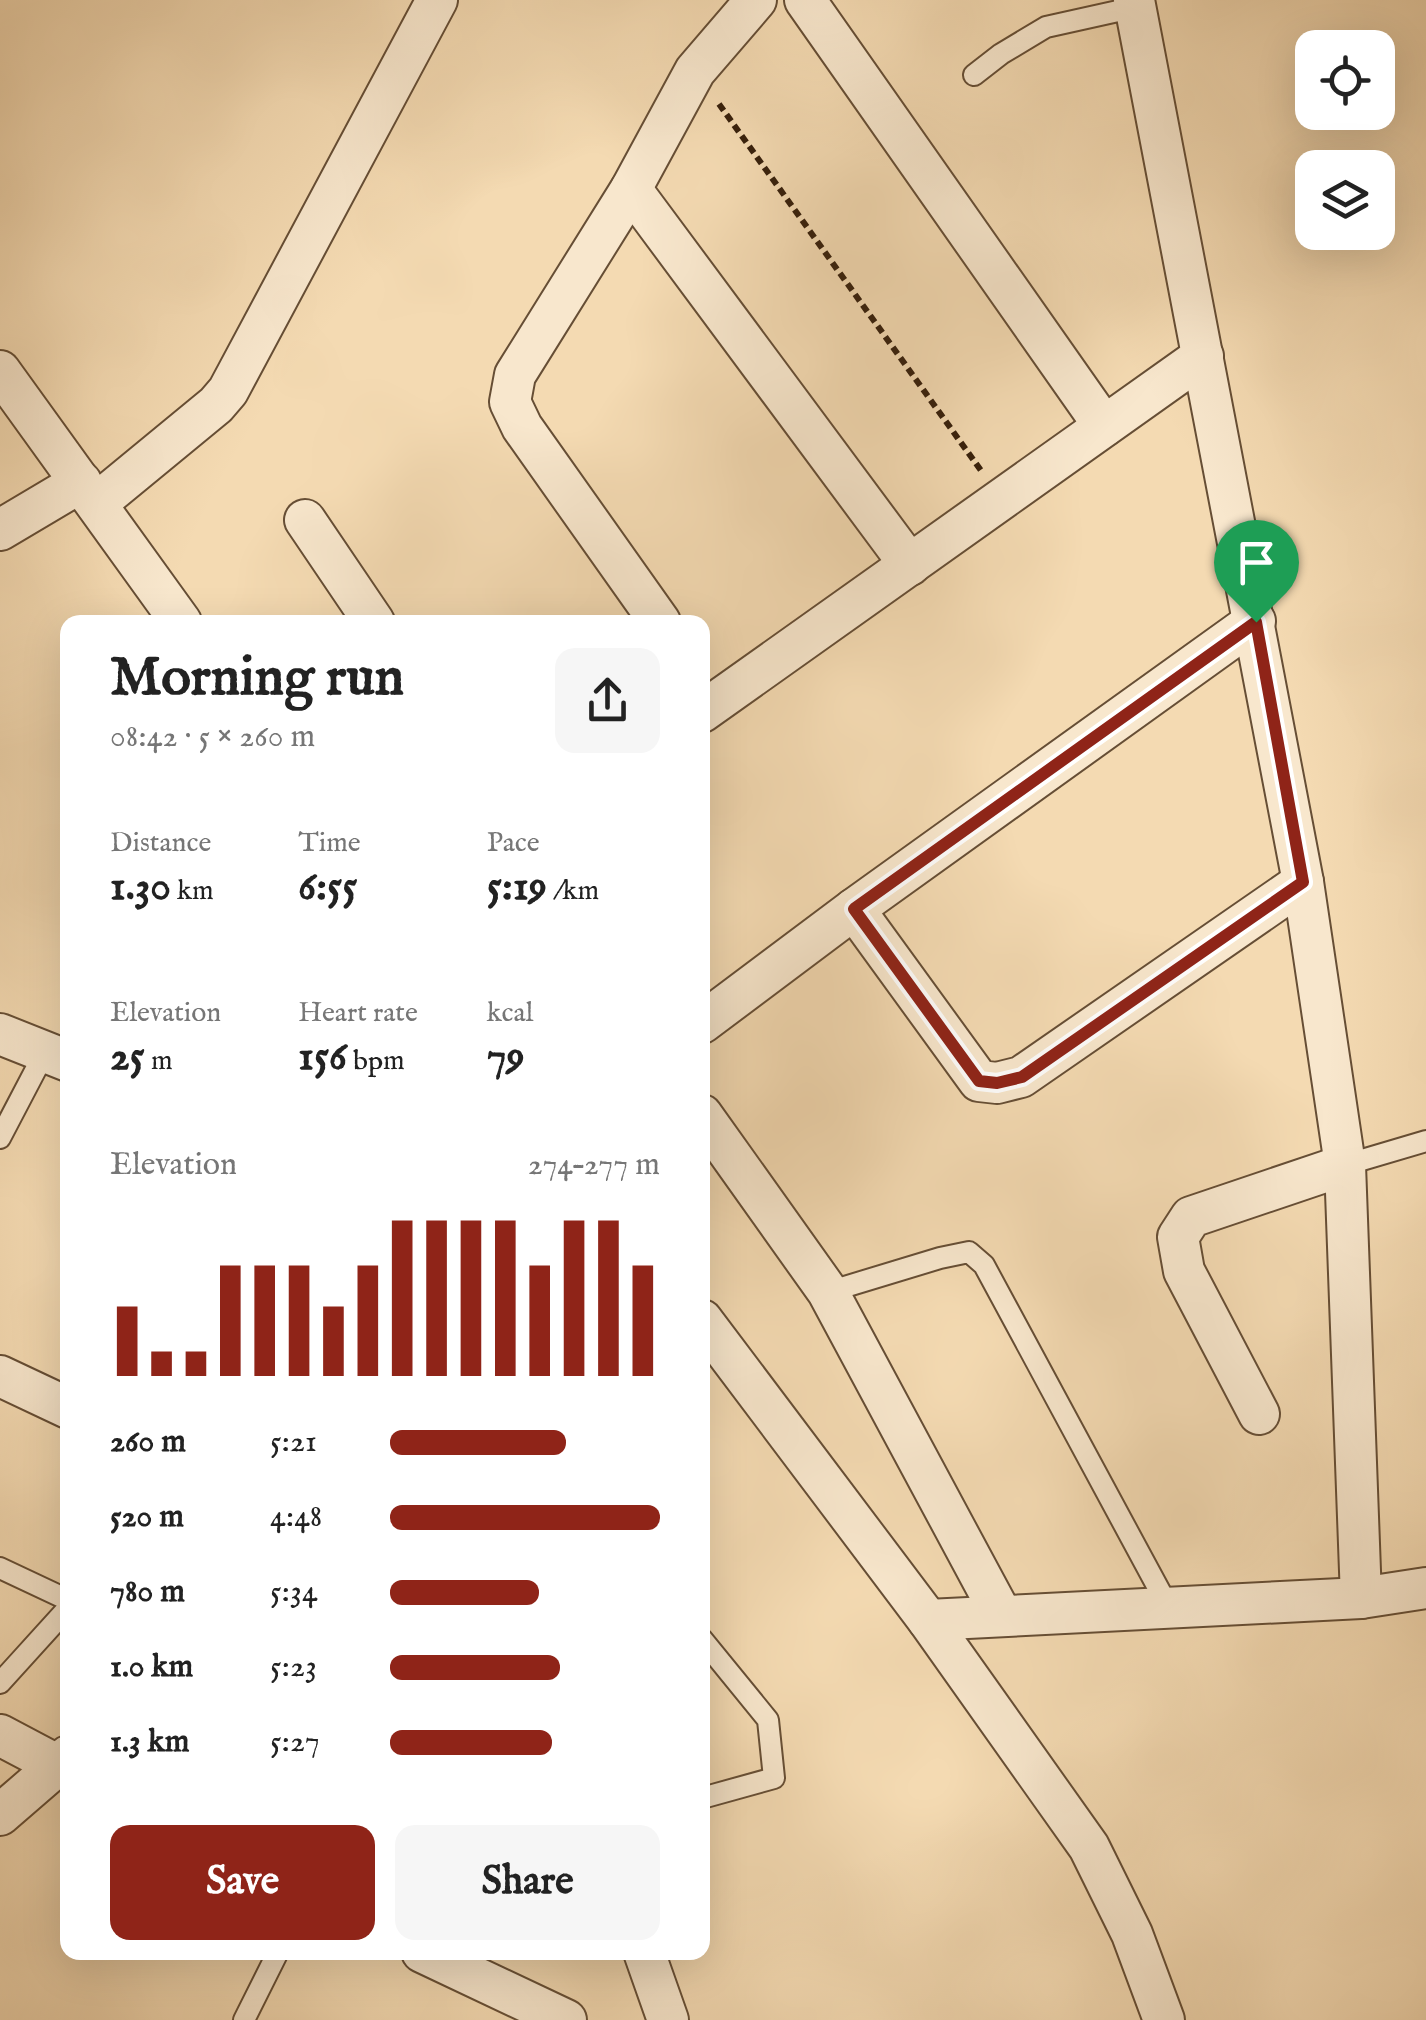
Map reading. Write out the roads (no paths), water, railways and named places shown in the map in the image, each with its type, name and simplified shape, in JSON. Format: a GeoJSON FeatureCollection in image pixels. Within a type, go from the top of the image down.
{"type":"FeatureCollection","features":[{"type":"Feature","properties":{"kind":"street"},"geometry":{"type":"LineString","coordinates":[[0,530],[90,492],[216,405],[228,391],[437,0]]}},
{"type":"Feature","properties":{"kind":"street"},"geometry":{"type":"LineString","coordinates":[[655,615],[522,427],[510,402],[514,375],[632,190],[695,70],[756,0]]}},
{"type":"Feature","properties":{"kind":"street"},"geometry":{"type":"LineString","coordinates":[[805,0],[1104,426]]}},
{"type":"Feature","properties":{"kind":"street"},"geometry":{"type":"LineString","coordinates":[[1135,3],[1256,622],[1303,882],[1346,1165],[1361,1598]]}},
{"type":"Feature","properties":{"kind":"street"},"geometry":{"type":"LineString","coordinates":[[632,190],[910,564]]}},
{"type":"Feature","properties":{"kind":"street"},"geometry":{"type":"LineString","coordinates":[[710,697],[910,564],[1204,356]]}},
{"type":"Feature","properties":{"kind":"street"},"geometry":{"type":"LineString","coordinates":[[0,371],[176,615]]}},
{"type":"Feature","properties":{"kind":"street"},"geometry":{"type":"LineString","coordinates":[[305,520],[369,615]]}},
{"type":"Feature","properties":{"kind":"street"},"geometry":{"type":"LineString","coordinates":[[710,1017],[854,909],[1256,622]]}},
{"type":"Feature","properties":{"kind":"street"},"geometry":{"type":"LineString","coordinates":[[854,909],[979,1081],[997,1083],[1022,1077],[1303,882]]}},
{"type":"Feature","properties":{"kind":"street"},"geometry":{"type":"LineString","coordinates":[[0,1034],[56,1056]]}},
{"type":"Feature","properties":{"kind":"street"},"geometry":{"type":"LineString","coordinates":[[710,1125],[828,1292],[1002,1616]]}},
{"type":"Feature","properties":{"kind":"street"},"geometry":{"type":"LineString","coordinates":[[1259,1414],[1184,1271],[1178,1237],[1192,1217],[1346,1165]]}},
{"type":"Feature","properties":{"kind":"street"},"geometry":{"type":"LineString","coordinates":[[710,1331],[928,1620],[1089,1847],[1132,1934],[1164,2020]]}},
{"type":"Feature","properties":{"kind":"street"},"geometry":{"type":"LineString","coordinates":[[0,1376],[60,1404]]}},
{"type":"Feature","properties":{"kind":"street"},"geometry":{"type":"LineString","coordinates":[[928,1620],[1361,1598],[1426,1588]]}},
{"type":"Feature","properties":{"kind":"street"},"geometry":{"type":"LineString","coordinates":[[0,1735],[60,1762]]}},
{"type":"Feature","properties":{"kind":"street"},"geometry":{"type":"LineString","coordinates":[[0,1814],[60,1767]]}},
{"type":"Feature","properties":{"kind":"street"},"geometry":{"type":"LineString","coordinates":[[439,1960],[566,2020]]}},
{"type":"Feature","properties":{"kind":"street"},"geometry":{"type":"LineString","coordinates":[[647,1960],[668,2020]]}},
{"type":"Feature","properties":{"kind":"lane"},"geometry":{"type":"LineString","coordinates":[[974,75],[1046,27],[1135,3]]}},
{"type":"Feature","properties":{"kind":"lane"},"geometry":{"type":"LineString","coordinates":[[0,1138],[56,1056]]}},
{"type":"Feature","properties":{"kind":"lane"},"geometry":{"type":"LineString","coordinates":[[1346,1165],[1426,1141]]}},
{"type":"Feature","properties":{"kind":"lane"},"geometry":{"type":"LineString","coordinates":[[828,1292],[969,1252],[984,1265],[1169,1608]]}},
{"type":"Feature","properties":{"kind":"lane"},"geometry":{"type":"LineString","coordinates":[[0,1568],[60,1596]]}},
{"type":"Feature","properties":{"kind":"lane"},"geometry":{"type":"LineString","coordinates":[[0,1683],[60,1617]]}},
{"type":"Feature","properties":{"kind":"lane"},"geometry":{"type":"LineString","coordinates":[[710,1650],[768,1720],[774,1778],[710,1796]]}},
{"type":"Feature","properties":{"kind":"lane"},"geometry":{"type":"LineString","coordinates":[[244,2020],[274,1960]]}}]}
